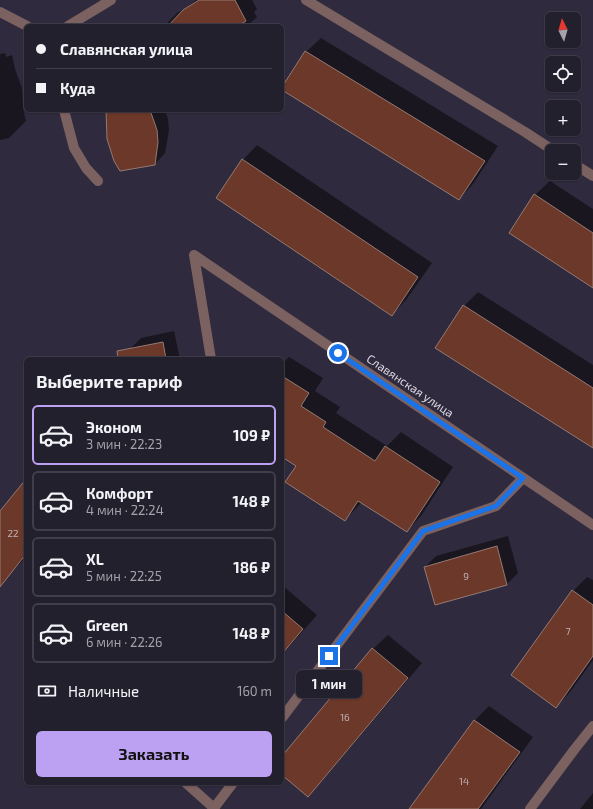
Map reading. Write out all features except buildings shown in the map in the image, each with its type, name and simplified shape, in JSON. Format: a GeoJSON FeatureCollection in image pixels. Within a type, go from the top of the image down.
{"type":"FeatureCollection","features":[{"type":"Feature","properties":{"kind":"street"},"geometry":{"type":"LineString","coordinates":[[71,24],[111,0]]}},
{"type":"Feature","properties":{"kind":"street"},"geometry":{"type":"LineString","coordinates":[[306,0],[545,145]]}},
{"type":"Feature","properties":{"kind":"street"},"geometry":{"type":"LineString","coordinates":[[0,12],[24,24]]}},
{"type":"Feature","properties":{"kind":"street"},"geometry":{"type":"LineString","coordinates":[[65,112],[74,148],[86,168],[98,181]]}},
{"type":"Feature","properties":{"kind":"street"},"geometry":{"type":"LineString","coordinates":[[581,168],[593,176]]}},
{"type":"Feature","properties":{"kind":"street","name":"Славянская улица"},"geometry":{"type":"LineString","coordinates":[[211,357],[194,255],[593,525]]}},
{"type":"Feature","properties":{"kind":"street"},"geometry":{"type":"LineString","coordinates":[[284,715],[423,531],[496,506],[523,478]]}},
{"type":"Feature","properties":{"kind":"street"},"geometry":{"type":"LineString","coordinates":[[530,809],[593,726]]}},
{"type":"Feature","properties":{"kind":"street"},"geometry":{"type":"LineString","coordinates":[[188,785],[214,809],[232,785]]}},
{"type":"Feature","properties":{"kind":"route"},"geometry":{"type":"LineString","coordinates":[[329,656],[423,531],[496,506],[523,478],[338,353]]}}]}
